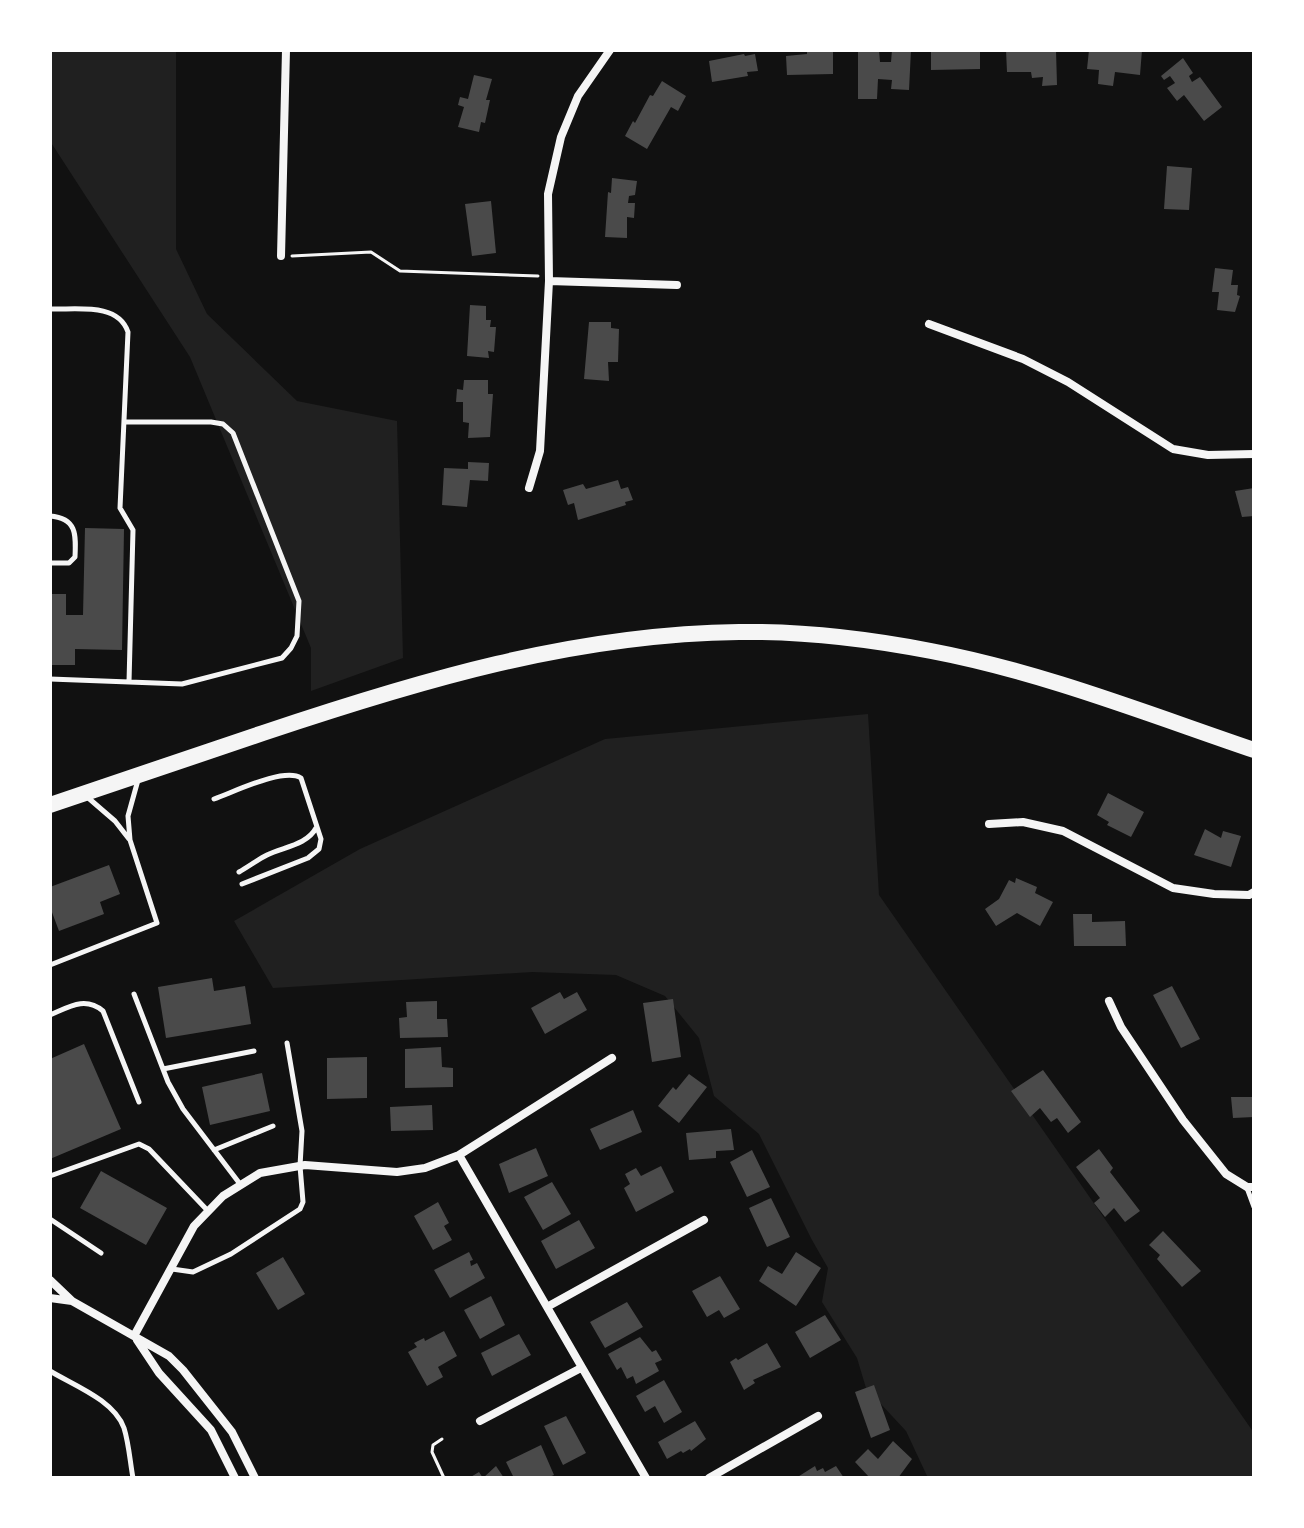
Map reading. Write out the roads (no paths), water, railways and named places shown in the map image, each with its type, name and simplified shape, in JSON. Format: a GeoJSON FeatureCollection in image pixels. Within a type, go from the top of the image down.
{"type":"FeatureCollection","features":[{"type":"Feature","properties":{"kind":"main road"},"geometry":{"type":"LineString","coordinates":[[50,805],[336,708],[517,658],[655,636],[741,632],[822,636],[946,655],[1056,684],[1254,750]]}},
{"type":"Feature","properties":{"kind":"street"},"geometry":{"type":"LineString","coordinates":[[281,256],[286,50]]}},
{"type":"Feature","properties":{"kind":"street"},"geometry":{"type":"LineString","coordinates":[[529,488],[540,451],[549,281],[548,194],[561,137],[578,96],[610,50]]}},
{"type":"Feature","properties":{"kind":"street"},"geometry":{"type":"LineString","coordinates":[[549,281],[677,285]]}},
{"type":"Feature","properties":{"kind":"street"},"geometry":{"type":"LineString","coordinates":[[929,324],[1023,359],[1068,382],[1173,449],[1208,455],[1254,454]]}},
{"type":"Feature","properties":{"kind":"street"},"geometry":{"type":"LineString","coordinates":[[989,824],[1023,822],[1063,831],[1173,888],[1214,894],[1249,895],[1254,892]]}},
{"type":"Feature","properties":{"kind":"street"},"geometry":{"type":"LineString","coordinates":[[1109,1001],[1121,1027],[1183,1120],[1226,1174],[1250,1187]]}},
{"type":"Feature","properties":{"kind":"street"},"geometry":{"type":"LineString","coordinates":[[134,1336],[194,1226],[223,1196],[260,1173],[300,1166],[397,1172],[425,1168],[459,1155],[612,1058]]}},
{"type":"Feature","properties":{"kind":"street"},"geometry":{"type":"LineString","coordinates":[[459,1155],[646,1478]]}},
{"type":"Feature","properties":{"kind":"street"},"geometry":{"type":"LineString","coordinates":[[547,1307],[704,1220]]}},
{"type":"Feature","properties":{"kind":"street"},"geometry":{"type":"LineString","coordinates":[[50,1280],[72,1301],[169,1356],[200,1388],[232,1432],[255,1478]]}},
{"type":"Feature","properties":{"kind":"street"},"geometry":{"type":"LineString","coordinates":[[50,1298],[72,1301]]}},
{"type":"Feature","properties":{"kind":"street"},"geometry":{"type":"LineString","coordinates":[[134,1336],[159,1373],[211,1430],[235,1478]]}},
{"type":"Feature","properties":{"kind":"street"},"geometry":{"type":"LineString","coordinates":[[480,1421],[581,1368]]}},
{"type":"Feature","properties":{"kind":"street"},"geometry":{"type":"LineString","coordinates":[[709,1478],[818,1416]]}},
{"type":"Feature","properties":{"kind":"lane"},"geometry":{"type":"LineString","coordinates":[[50,309],[102,310],[124,321],[128,332],[120,508],[133,530],[129,682]]}},
{"type":"Feature","properties":{"kind":"lane"},"geometry":{"type":"LineString","coordinates":[[50,679],[182,684],[282,658],[297,636],[299,601],[233,433],[223,424],[211,422],[125,422]]}},
{"type":"Feature","properties":{"kind":"lane"},"geometry":{"type":"LineString","coordinates":[[50,516],[63,517],[72,525],[76,537],[75,557],[69,563],[50,563]]}},
{"type":"Feature","properties":{"kind":"lane"},"geometry":{"type":"LineString","coordinates":[[50,965],[157,923],[130,840],[128,816],[139,775]]}},
{"type":"Feature","properties":{"kind":"lane"},"geometry":{"type":"LineString","coordinates":[[214,799],[282,775],[301,778],[321,839],[319,849],[308,858],[242,884]]}},
{"type":"Feature","properties":{"kind":"lane"},"geometry":{"type":"LineString","coordinates":[[83,794],[115,821],[130,840]]}},
{"type":"Feature","properties":{"kind":"lane"},"geometry":{"type":"LineString","coordinates":[[239,872],[312,835],[317,828]]}},
{"type":"Feature","properties":{"kind":"lane"},"geometry":{"type":"LineString","coordinates":[[134,994],[163,1069],[183,1109],[241,1185]]}},
{"type":"Feature","properties":{"kind":"lane"},"geometry":{"type":"LineString","coordinates":[[50,1015],[84,1002],[93,1003],[103,1011],[139,1102]]}},
{"type":"Feature","properties":{"kind":"lane"},"geometry":{"type":"LineString","coordinates":[[172,1269],[193,1272],[231,1254],[300,1209],[303,1202],[300,1166],[302,1131],[287,1043]]}},
{"type":"Feature","properties":{"kind":"lane"},"geometry":{"type":"LineString","coordinates":[[163,1069],[254,1051]]}},
{"type":"Feature","properties":{"kind":"lane"},"geometry":{"type":"LineString","coordinates":[[214,1150],[273,1126]]}},
{"type":"Feature","properties":{"kind":"lane"},"geometry":{"type":"LineString","coordinates":[[50,1176],[139,1144],[149,1149],[208,1211]]}},
{"type":"Feature","properties":{"kind":"lane"},"geometry":{"type":"LineString","coordinates":[[1250,1187],[1254,1207]]}},
{"type":"Feature","properties":{"kind":"lane"},"geometry":{"type":"LineString","coordinates":[[50,1219],[101,1253]]}},
{"type":"Feature","properties":{"kind":"lane"},"geometry":{"type":"LineString","coordinates":[[50,1371],[109,1407],[118,1417],[124,1428],[133,1478]]}}]}
